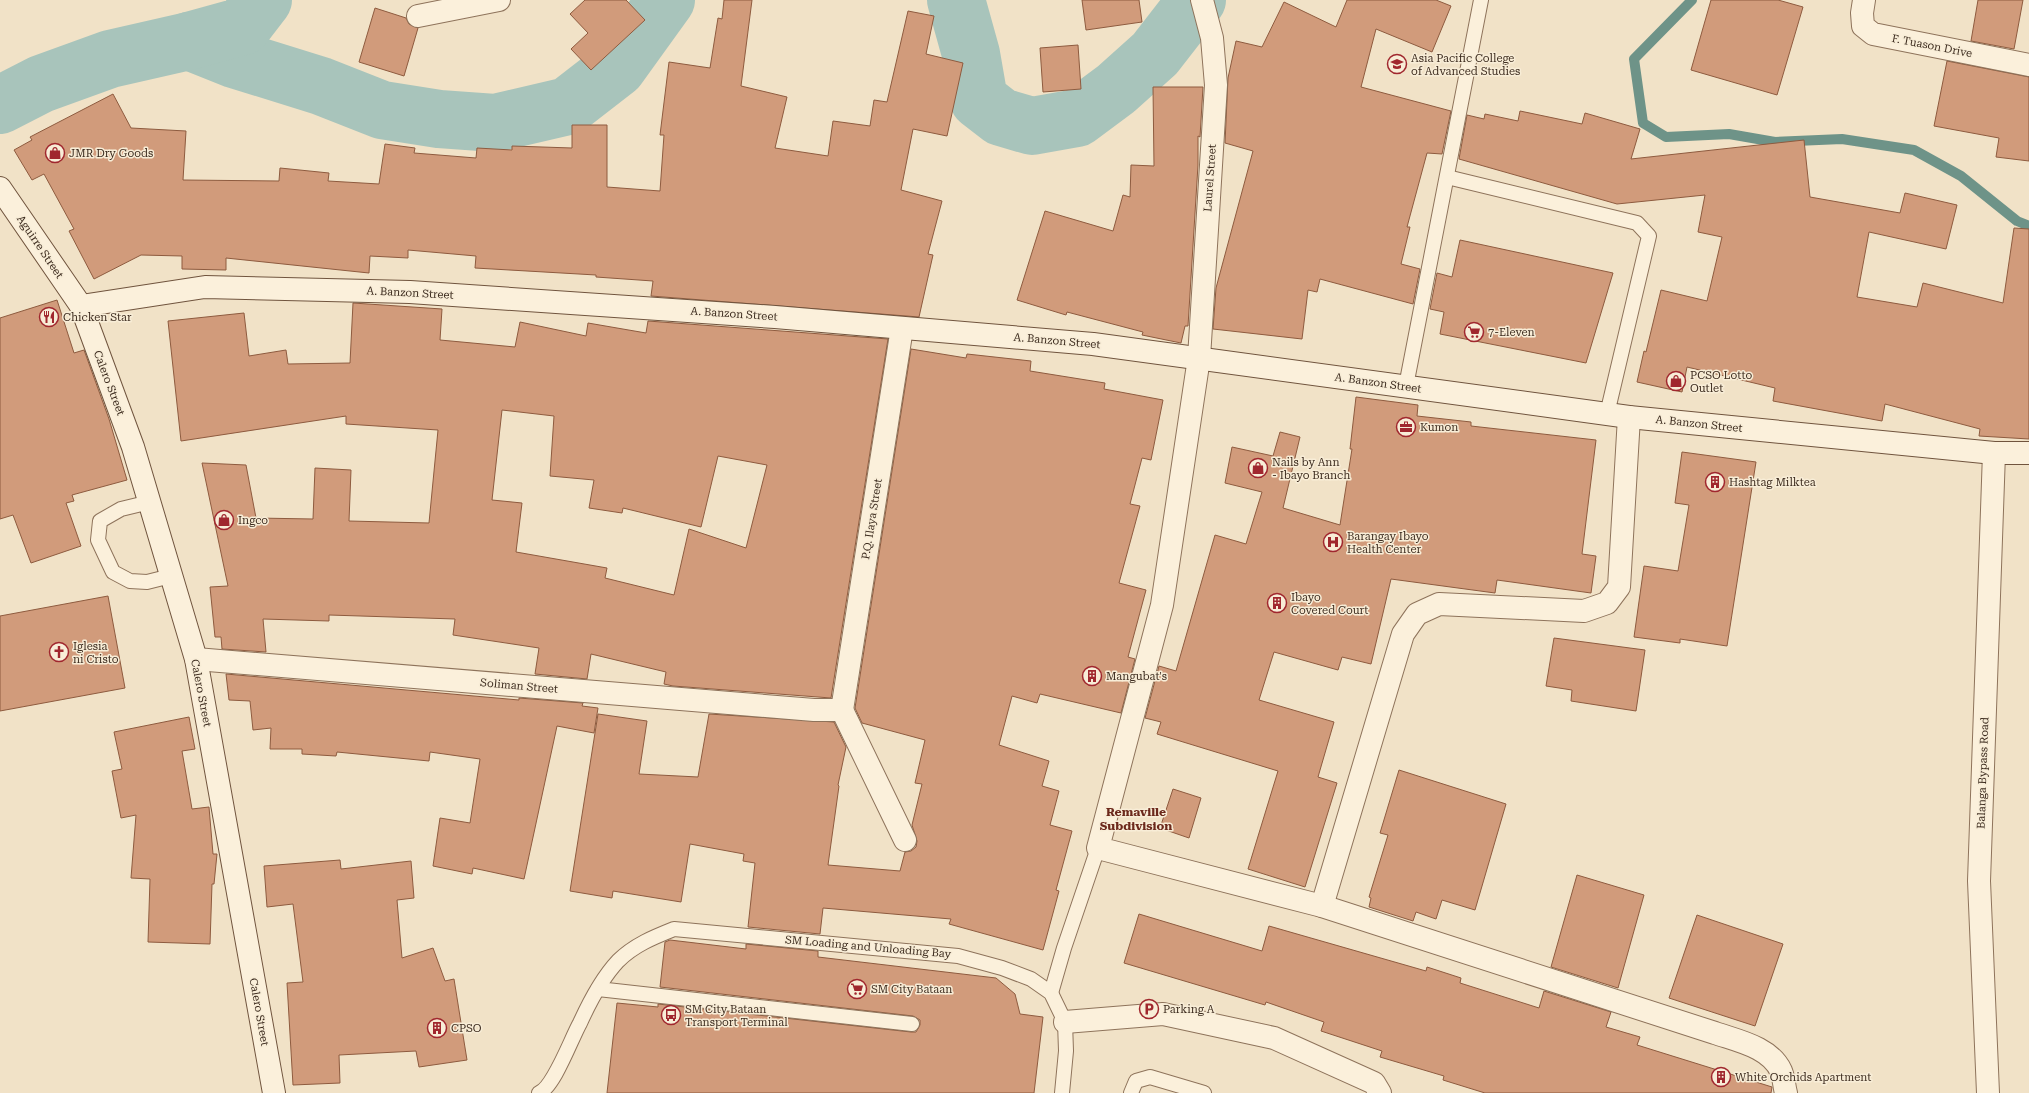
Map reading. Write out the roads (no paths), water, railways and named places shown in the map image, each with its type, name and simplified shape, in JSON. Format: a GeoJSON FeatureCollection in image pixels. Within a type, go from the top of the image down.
{"type":"FeatureCollection","features":[{"type":"Feature","properties":{"kind":"street"},"geometry":{"type":"LineString","coordinates":[[418,16],[499,0]]}},
{"type":"Feature","properties":{"kind":"street","name":"Laurel Street"},"geometry":{"type":"LineString","coordinates":[[1098,848],[1162,605],[1199,358],[1216,85],[1212,38],[1202,0]]}},
{"type":"Feature","properties":{"kind":"street","name":"F. Tuason Drive"},"geometry":{"type":"LineString","coordinates":[[1864,0],[1862,13],[1863,26],[1873,34],[2029,65]]}},
{"type":"Feature","properties":{"kind":"street","name":"Aguirre Street"},"geometry":{"type":"LineString","coordinates":[[0,189],[81,306]]}},
{"type":"Feature","properties":{"kind":"street","name":"A. Banzon Street"},"geometry":{"type":"LineString","coordinates":[[81,306],[205,287],[410,292],[775,316],[1093,344],[1629,417],[1994,453],[2029,454]]}},
{"type":"Feature","properties":{"kind":"street","name":"Calero Street"},"geometry":{"type":"LineString","coordinates":[[81,306],[133,446],[196,660],[274,1093]]}},
{"type":"Feature","properties":{"kind":"street","name":"P.Q. Ilaya Street"},"geometry":{"type":"LineString","coordinates":[[842,710],[902,328]]}},
{"type":"Feature","properties":{"kind":"street"},"geometry":{"type":"LineString","coordinates":[[1322,906],[1403,634],[1417,614],[1439,604],[1584,610],[1607,603],[1619,587],[1629,417]]}},
{"type":"Feature","properties":{"kind":"street","name":"Balanga Bypass Road"},"geometry":{"type":"LineString","coordinates":[[1988,1093],[1979,881],[1994,453]]}},
{"type":"Feature","properties":{"kind":"street","name":"Soliman Street"},"geometry":{"type":"LineString","coordinates":[[196,660],[814,710],[842,710]]}},
{"type":"Feature","properties":{"kind":"street"},"geometry":{"type":"LineString","coordinates":[[842,710],[905,840]]}},
{"type":"Feature","properties":{"kind":"street"},"geometry":{"type":"LineString","coordinates":[[1098,848],[1322,906],[1708,1030],[1756,1048],[1771,1056],[1781,1072],[1786,1093]]}},
{"type":"Feature","properties":{"kind":"street"},"geometry":{"type":"LineString","coordinates":[[1065,1022],[1163,1014],[1274,1038],[1374,1083],[1380,1093]]}},
{"type":"Feature","properties":{"kind":"lane"},"geometry":{"type":"LineString","coordinates":[[1406,386],[1481,0]]}},
{"type":"Feature","properties":{"kind":"lane"},"geometry":{"type":"LineString","coordinates":[[1447,177],[1637,223],[1649,236],[1607,414]]}},
{"type":"Feature","properties":{"kind":"lane"},"geometry":{"type":"LineString","coordinates":[[150,502],[121,509],[100,521],[98,540],[113,572],[130,582],[147,582],[171,576]]}},
{"type":"Feature","properties":{"kind":"lane"},"geometry":{"type":"LineString","coordinates":[[1051,993],[1064,948],[1098,848]]}},
{"type":"Feature","properties":{"kind":"lane","name":"SM Loading and Unloading Bay"},"geometry":{"type":"LineString","coordinates":[[539,1093],[544,1091],[559,1067],[598,989],[619,960],[644,941],[674,929],[958,956],[1002,968],[1031,979],[1051,993],[1065,1022],[1066,1051],[1062,1093]]}},
{"type":"Feature","properties":{"kind":"lane"},"geometry":{"type":"LineString","coordinates":[[598,989],[912,1024]]}},
{"type":"Feature","properties":{"kind":"lane"},"geometry":{"type":"LineString","coordinates":[[1132,1093],[1136,1081],[1150,1077],[1204,1093]]}},
{"type":"Feature","properties":{"kind":"waterway"},"geometry":{"type":"LineString","coordinates":[[0,105],[41,84],[110,59],[189,41],[243,26],[263,0]]}},
{"type":"Feature","properties":{"kind":"waterway"},"geometry":{"type":"LineString","coordinates":[[189,41],[234,59],[321,86],[382,110],[439,119],[495,123],[568,106],[617,68],[666,0]]}},
{"type":"Feature","properties":{"kind":"waterway"},"geometry":{"type":"LineString","coordinates":[[956,0],[971,54],[979,100],[1001,117],[1032,126],[1077,118],[1116,89],[1155,54],[1197,0]]}},
{"type":"Feature","properties":{"kind":"waterway"},"geometry":{"type":"LineString","coordinates":[[1692,0],[1634,59],[1643,123],[1666,137],[1729,134],[1775,142],[1842,139],[1914,150],[1961,176],[2017,221],[2029,226]]}},
{"type":"Feature","properties":{"kind":"place","name":"Asia Pacific College of Advanced Studies"},"geometry":{"type":"Point","coordinates":[1397,64]}},
{"type":"Feature","properties":{"kind":"place","name":"JMR Dry Goods"},"geometry":{"type":"Point","coordinates":[55,153]}},
{"type":"Feature","properties":{"kind":"place","name":"Chicken Star"},"geometry":{"type":"Point","coordinates":[49,317]}},
{"type":"Feature","properties":{"kind":"place","name":"7-Eleven"},"geometry":{"type":"Point","coordinates":[1474,332]}},
{"type":"Feature","properties":{"kind":"place","name":"PCSO Lotto Outlet"},"geometry":{"type":"Point","coordinates":[1676,381]}},
{"type":"Feature","properties":{"kind":"place","name":"Kumon"},"geometry":{"type":"Point","coordinates":[1406,427]}},
{"type":"Feature","properties":{"kind":"place","name":"Nails by Ann - Ibayo Branch"},"geometry":{"type":"Point","coordinates":[1258,468]}},
{"type":"Feature","properties":{"kind":"place","name":"Hashtag Milktea"},"geometry":{"type":"Point","coordinates":[1715,482]}},
{"type":"Feature","properties":{"kind":"place","name":"Ingco"},"geometry":{"type":"Point","coordinates":[224,520]}},
{"type":"Feature","properties":{"kind":"place","name":"Barangay Ibayo Health Center"},"geometry":{"type":"Point","coordinates":[1333,542]}},
{"type":"Feature","properties":{"kind":"place","name":"Ibayo Covered Court"},"geometry":{"type":"Point","coordinates":[1277,603]}},
{"type":"Feature","properties":{"kind":"place","name":"Iglesia ni Cristo"},"geometry":{"type":"Point","coordinates":[59,652]}},
{"type":"Feature","properties":{"kind":"place","name":"Mangubat's"},"geometry":{"type":"Point","coordinates":[1092,676]}},
{"type":"Feature","properties":{"kind":"place","name":"SM City Bataan"},"geometry":{"type":"Point","coordinates":[857,989]}},
{"type":"Feature","properties":{"kind":"place","name":"Parking A"},"geometry":{"type":"Point","coordinates":[1149,1009]}},
{"type":"Feature","properties":{"kind":"place","name":"SM City Bataan Transport Terminal"},"geometry":{"type":"Point","coordinates":[671,1015]}},
{"type":"Feature","properties":{"kind":"place","name":"CPSO"},"geometry":{"type":"Point","coordinates":[437,1028]}},
{"type":"Feature","properties":{"kind":"place","name":"White Orchids Apartment"},"geometry":{"type":"Point","coordinates":[1721,1077]}},
{"type":"Feature","properties":{"kind":"district","name":"Remaville Subdivision"},"geometry":{"type":"Point","coordinates":[1136,819]}}]}
